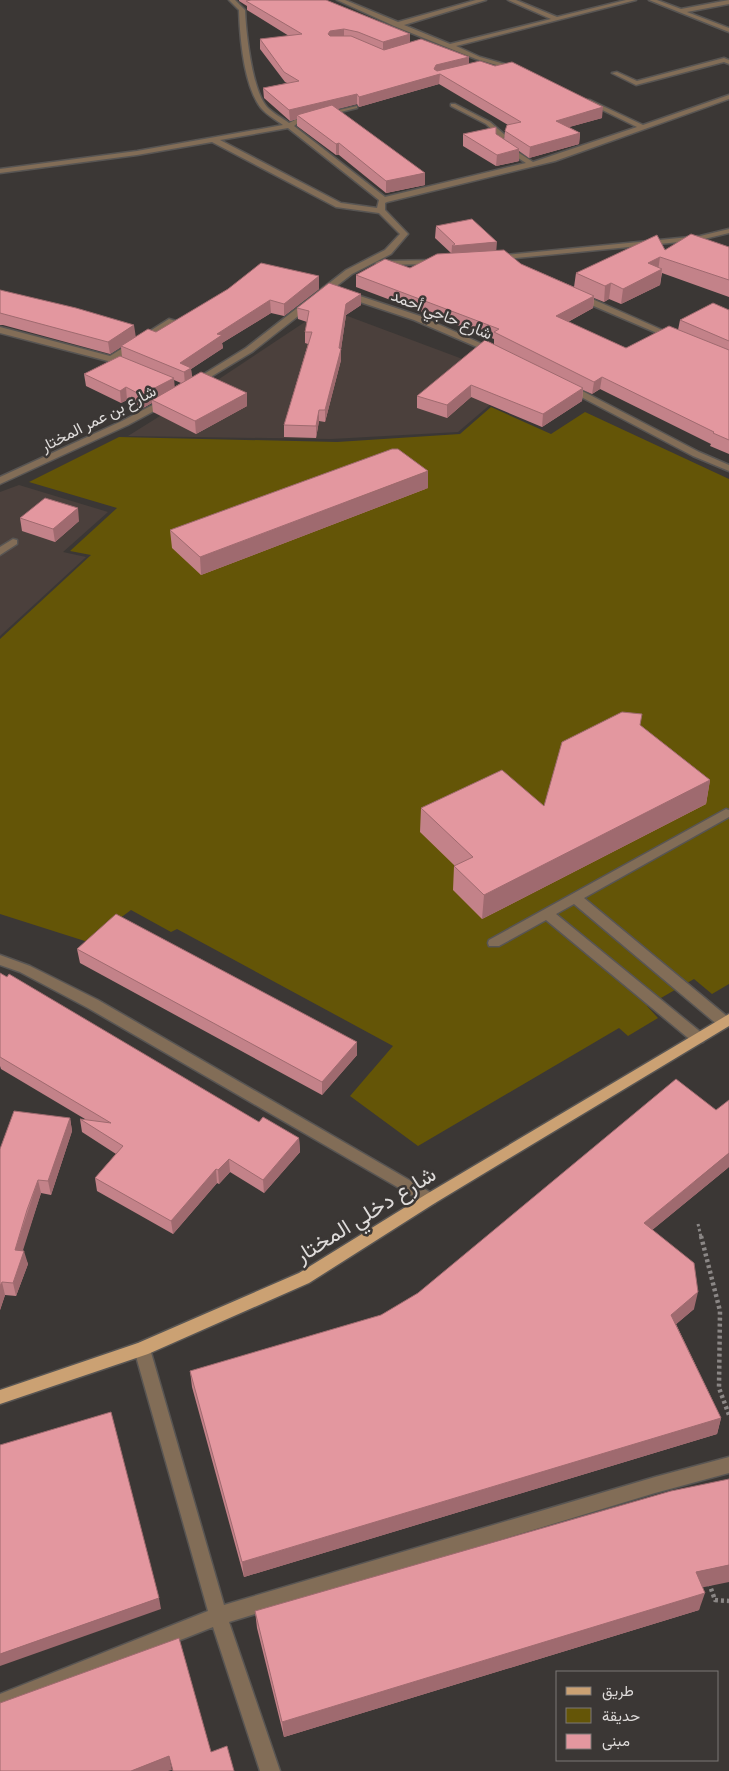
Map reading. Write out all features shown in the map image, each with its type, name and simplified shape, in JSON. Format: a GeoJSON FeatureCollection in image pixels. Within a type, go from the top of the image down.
{"type":"FeatureCollection","features":[{"type":"Feature","properties":{"kind":"main road","name":"شارع دخلي المختار"},"geometry":{"type":"LineString","coordinates":[[0,1397],[142,1349],[304,1278],[430,1199],[726,1020]]}},
{"type":"Feature","properties":{"kind":"street"},"geometry":{"type":"LineString","coordinates":[[232,0],[242,10],[243,32],[255,94],[265,109],[384,200]]}},
{"type":"Feature","properties":{"kind":"street"},"geometry":{"type":"LineString","coordinates":[[340,0],[478,58],[499,62],[526,72]]}},
{"type":"Feature","properties":{"kind":"street"},"geometry":{"type":"LineString","coordinates":[[396,25],[483,0]]}},
{"type":"Feature","properties":{"kind":"street"},"geometry":{"type":"LineString","coordinates":[[511,0],[555,18]]}},
{"type":"Feature","properties":{"kind":"street"},"geometry":{"type":"LineString","coordinates":[[450,46],[555,18],[633,0]]}},
{"type":"Feature","properties":{"kind":"street"},"geometry":{"type":"LineString","coordinates":[[652,0],[729,30]]}},
{"type":"Feature","properties":{"kind":"street"},"geometry":{"type":"LineString","coordinates":[[681,11],[729,2]]}},
{"type":"Feature","properties":{"kind":"street"},"geometry":{"type":"LineString","coordinates":[[427,43],[436,40]]}},
{"type":"Feature","properties":{"kind":"street"},"geometry":{"type":"LineString","coordinates":[[615,73],[636,83],[724,60],[729,62]]}},
{"type":"Feature","properties":{"kind":"street"},"geometry":{"type":"LineString","coordinates":[[482,67],[499,62]]}},
{"type":"Feature","properties":{"kind":"street"},"geometry":{"type":"LineString","coordinates":[[576,96],[644,128]]}},
{"type":"Feature","properties":{"kind":"street"},"geometry":{"type":"LineString","coordinates":[[381,211],[381,202],[384,200],[532,164],[644,128],[729,97]]}},
{"type":"Feature","properties":{"kind":"street"},"geometry":{"type":"LineString","coordinates":[[453,106],[488,123],[502,135],[498,143],[532,164]]}},
{"type":"Feature","properties":{"kind":"street"},"geometry":{"type":"LineString","coordinates":[[0,171],[137,153],[289,126],[297,121],[355,107]]}},
{"type":"Feature","properties":{"kind":"street"},"geometry":{"type":"LineString","coordinates":[[186,390],[249,350],[348,272],[388,252],[404,234],[381,211],[339,205],[212,139]]}},
{"type":"Feature","properties":{"kind":"street"},"geometry":{"type":"LineString","coordinates":[[488,258],[700,238],[729,231]]}},
{"type":"Feature","properties":{"kind":"street"},"geometry":{"type":"LineString","coordinates":[[505,257],[522,267]]}},
{"type":"Feature","properties":{"kind":"street"},"geometry":{"type":"LineString","coordinates":[[367,263],[445,262]]}},
{"type":"Feature","properties":{"kind":"street","name":"شارع حاجي أحمد"},"geometry":{"type":"LineString","coordinates":[[328,288],[416,318],[504,355]]}},
{"type":"Feature","properties":{"kind":"street"},"geometry":{"type":"LineString","coordinates":[[571,293],[619,315],[683,340]]}},
{"type":"Feature","properties":{"kind":"street"},"geometry":{"type":"LineString","coordinates":[[111,359],[172,321]]}},
{"type":"Feature","properties":{"kind":"street"},"geometry":{"type":"LineString","coordinates":[[0,330],[111,359],[136,369]]}},
{"type":"Feature","properties":{"kind":"street"},"geometry":{"type":"LineString","coordinates":[[556,381],[696,454],[729,468]]}},
{"type":"Feature","properties":{"kind":"street","name":"شارع بن عمر المختار"},"geometry":{"type":"LineString","coordinates":[[0,482],[125,424],[178,394]]}},
{"type":"Feature","properties":{"kind":"street"},"geometry":{"type":"LineString","coordinates":[[0,552],[13,542]]}},
{"type":"Feature","properties":{"kind":"street"},"geometry":{"type":"LineString","coordinates":[[494,943],[726,813]]}},
{"type":"Feature","properties":{"kind":"street"},"geometry":{"type":"LineString","coordinates":[[575,898],[726,1020]]}},
{"type":"Feature","properties":{"kind":"street"},"geometry":{"type":"LineString","coordinates":[[547,914],[698,1038]]}},
{"type":"Feature","properties":{"kind":"street"},"geometry":{"type":"LineString","coordinates":[[0,960],[26,969],[93,1004],[430,1199]]}},
{"type":"Feature","properties":{"kind":"street"},"geometry":{"type":"LineString","coordinates":[[142,1349],[218,1616],[270,1771]]}},
{"type":"Feature","properties":{"kind":"street"},"geometry":{"type":"LineString","coordinates":[[0,1703],[218,1616],[655,1485],[729,1465]]}},
{"type":"Feature","properties":{"kind":"path"},"geometry":{"type":"LineString","coordinates":[[698,1224],[720,1310],[718,1388],[729,1416]]}},
{"type":"Feature","properties":{"kind":"path"},"geometry":{"type":"LineString","coordinates":[[708,1582],[715,1600],[729,1601]]}},
{"type":"Feature","properties":{"kind":"shaded area"},"geometry":{"type":"Polygon","coordinates":[[[326,308],[519,380],[458,432],[331,439],[128,436],[216,381],[326,308]]]}},
{"type":"Feature","properties":{"kind":"shaded area"},"geometry":{"type":"Polygon","coordinates":[[[19,485],[108,512],[63,552],[86,557],[0,636],[0,492],[19,485]]]}},
{"type":"Feature","properties":{"kind":"green space"},"geometry":{"type":"Polygon","coordinates":[[[491,407],[551,434],[585,412],[729,479],[729,984],[712,994],[694,979],[647,1006],[658,1018],[628,1036],[619,1028],[418,1146],[350,1096],[393,1046],[177,929],[171,932],[131,910],[88,942],[0,914],[0,639],[91,555],[70,551],[117,508],[29,482],[119,437],[337,442],[460,434],[491,407]]]}},
{"type":"Feature","properties":{"kind":"building"},"geometry":{"type":"Polygon","coordinates":[[[326,0],[410,34],[383,42],[358,32],[344,29],[330,31],[328,34],[330,36],[351,36],[384,50],[421,39],[469,57],[436,65],[434,69],[437,71],[480,61],[495,66],[512,62],[603,107],[556,121],[580,133],[530,147],[505,131],[507,125],[521,122],[440,74],[359,97],[357,94],[289,110],[263,88],[299,81],[284,72],[260,39],[302,34],[246,1],[326,0]]]}},
{"type":"Feature","properties":{"kind":"building"},"geometry":{"type":"Polygon","coordinates":[[[332,105],[425,173],[386,181],[339,143],[336,144],[297,115],[332,105]]]}},
{"type":"Feature","properties":{"kind":"building"},"geometry":{"type":"Polygon","coordinates":[[[496,127],[496,134],[519,149],[497,155],[463,134],[496,127]]]}},
{"type":"Feature","properties":{"kind":"building"},"geometry":{"type":"Polygon","coordinates":[[[472,219],[497,242],[452,246],[455,244],[436,226],[472,219]]]}},
{"type":"Feature","properties":{"kind":"building"},"geometry":{"type":"Polygon","coordinates":[[[691,234],[729,247],[729,280],[660,257],[648,263],[662,269],[623,289],[611,283],[605,286],[576,273],[657,235],[665,250],[691,234]]]}},
{"type":"Feature","properties":{"kind":"building"},"geometry":{"type":"Polygon","coordinates":[[[504,250],[521,264],[594,296],[556,316],[626,348],[669,326],[729,350],[729,440],[602,377],[594,382],[494,332],[499,329],[356,275],[385,259],[410,268],[437,254],[504,250]]]}},
{"type":"Feature","properties":{"kind":"building"},"geometry":{"type":"Polygon","coordinates":[[[261,263],[319,276],[284,304],[270,300],[217,334],[222,335],[180,363],[191,368],[184,372],[121,346],[148,329],[156,332],[228,289],[261,263]]]}},
{"type":"Feature","properties":{"kind":"building"},"geometry":{"type":"Polygon","coordinates":[[[329,283],[361,294],[346,304],[339,348],[341,349],[325,410],[319,410],[316,426],[284,425],[312,332],[305,332],[309,311],[297,308],[329,283]]]}},
{"type":"Feature","properties":{"kind":"building"},"geometry":{"type":"Polygon","coordinates":[[[0,290],[76,308],[134,325],[108,342],[0,313],[0,290]]]}},
{"type":"Feature","properties":{"kind":"building"},"geometry":{"type":"Polygon","coordinates":[[[713,303],[729,310],[729,341],[680,320],[713,303]]]}},
{"type":"Feature","properties":{"kind":"building"},"geometry":{"type":"Polygon","coordinates":[[[485,340],[583,388],[543,414],[471,385],[447,405],[417,396],[485,340]]]}},
{"type":"Feature","properties":{"kind":"building"},"geometry":{"type":"Polygon","coordinates":[[[120,356],[174,378],[141,395],[126,387],[120,391],[84,374],[120,356]]]}},
{"type":"Feature","properties":{"kind":"building"},"geometry":{"type":"Polygon","coordinates":[[[201,372],[247,393],[195,421],[152,400],[201,372]]]}},
{"type":"Feature","properties":{"kind":"building"},"geometry":{"type":"Polygon","coordinates":[[[392,449],[398,449],[428,471],[200,557],[170,530],[392,449]]]}},
{"type":"Feature","properties":{"kind":"building"},"geometry":{"type":"Polygon","coordinates":[[[45,498],[78,508],[53,529],[20,518],[45,498]]]}},
{"type":"Feature","properties":{"kind":"building"},"geometry":{"type":"Polygon","coordinates":[[[622,712],[642,714],[640,725],[710,780],[484,895],[454,866],[473,857],[421,808],[502,770],[544,806],[562,742],[622,712]]]}},
{"type":"Feature","properties":{"kind":"building"},"geometry":{"type":"Polygon","coordinates":[[[116,914],[357,1042],[322,1082],[77,949],[116,914]]]}},
{"type":"Feature","properties":{"kind":"building"},"geometry":{"type":"Polygon","coordinates":[[[0,973],[7,977],[9,974],[259,1122],[263,1117],[299,1138],[263,1180],[229,1159],[218,1170],[216,1169],[171,1221],[95,1178],[123,1146],[80,1119],[111,1123],[0,1057],[0,973]]]}},
{"type":"Feature","properties":{"kind":"building"},"geometry":{"type":"Polygon","coordinates":[[[676,1079],[716,1110],[729,1100],[729,1153],[644,1223],[694,1263],[698,1292],[671,1315],[721,1418],[242,1562],[190,1371],[381,1315],[418,1293],[676,1079]]]}},
{"type":"Feature","properties":{"kind":"building"},"geometry":{"type":"Polygon","coordinates":[[[14,1111],[70,1118],[48,1181],[38,1180],[27,1210],[15,1250],[24,1251],[13,1283],[2,1282],[0,1286],[0,1149],[14,1111]]]}},
{"type":"Feature","properties":{"kind":"building"},"geometry":{"type":"Polygon","coordinates":[[[111,1412],[159,1598],[0,1654],[0,1445],[111,1412]]]}},
{"type":"Feature","properties":{"kind":"building"},"geometry":{"type":"Polygon","coordinates":[[[729,1479],[729,1565],[696,1572],[705,1593],[282,1722],[255,1611],[671,1491],[729,1479]]]}},
{"type":"Feature","properties":{"kind":"building"},"geometry":{"type":"Polygon","coordinates":[[[179,1638],[211,1752],[227,1746],[234,1771],[173,1771],[169,1756],[131,1771],[0,1771],[0,1703],[179,1638]]]}}]}
